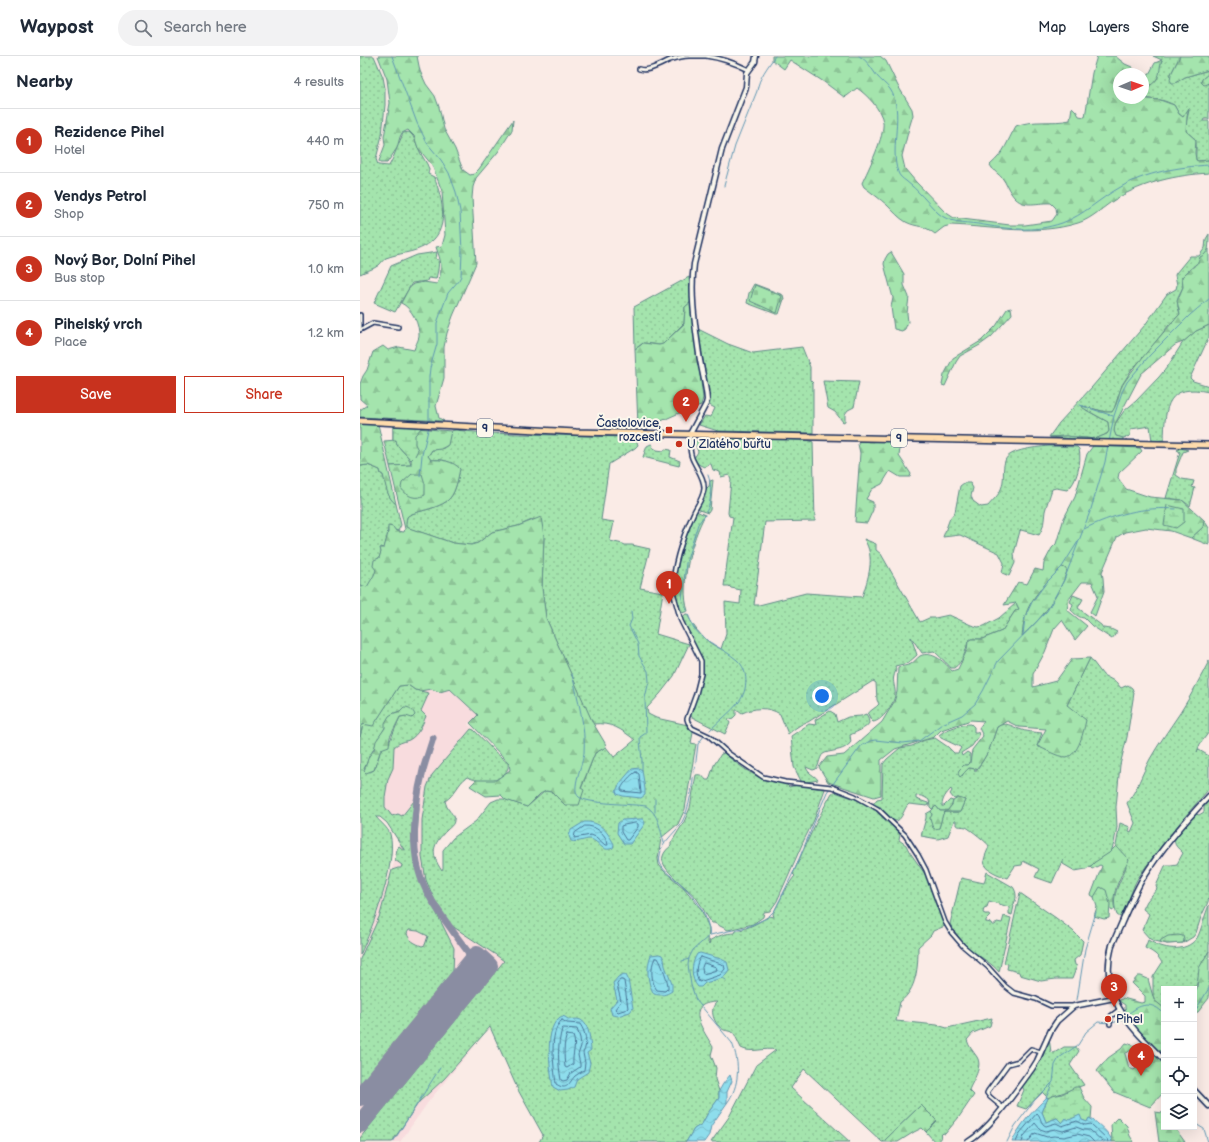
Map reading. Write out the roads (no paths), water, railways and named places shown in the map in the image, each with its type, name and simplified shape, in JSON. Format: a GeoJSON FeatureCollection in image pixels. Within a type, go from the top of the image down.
{"type":"FeatureCollection","features":[{"type":"Feature","properties":{"kind":"main road","name":"9"},"geometry":{"type":"LineString","coordinates":[[360,421],[535,430],[1209,445]]}},
{"type":"Feature","properties":{"kind":"street"},"geometry":{"type":"LineString","coordinates":[[639,69],[642,70],[651,68],[671,59],[690,56],[705,56],[736,63],[749,70]]}},
{"type":"Feature","properties":{"kind":"street"},"geometry":{"type":"LineString","coordinates":[[756,56],[755,62],[749,70],[746,87],[722,149],[692,276],[692,293],[699,354],[707,400],[690,434],[690,447],[692,457],[703,481],[704,488],[701,499],[694,511],[683,541],[674,571],[672,587],[672,592],[681,622],[701,661],[701,674],[696,694],[688,715],[688,722],[692,728],[709,736],[728,753],[763,777],[785,782],[832,787],[871,804],[878,809],[905,835],[918,855],[926,870],[945,922],[951,932],[963,946],[988,967],[1005,986],[1014,993],[1036,999],[1051,1006],[1074,1006],[1114,998]]}},
{"type":"Feature","properties":{"kind":"street"},"geometry":{"type":"LineString","coordinates":[[360,315],[360,328],[373,323],[398,327]]}},
{"type":"Feature","properties":{"kind":"street"},"geometry":{"type":"LineString","coordinates":[[1162,1058],[1137,1033],[1119,1010],[1114,998],[1110,979],[1109,956],[1121,924],[1142,880],[1191,816],[1209,796]]}},
{"type":"Feature","properties":{"kind":"street"},"geometry":{"type":"LineString","coordinates":[[968,1142],[981,1133],[1032,1069],[1054,1024],[1074,1006]]}},
{"type":"Feature","properties":{"kind":"street"},"geometry":{"type":"LineString","coordinates":[[1110,1023],[1111,1016],[1119,1010]]}},
{"type":"Feature","properties":{"kind":"street"},"geometry":{"type":"LineString","coordinates":[[1002,1107],[990,1097],[987,1093],[988,1091],[1008,1064],[1019,1061],[1031,1048],[1041,1052]]}},
{"type":"Feature","properties":{"kind":"street"},"geometry":{"type":"LineString","coordinates":[[1197,1093],[1209,1106]]}},
{"type":"Feature","properties":{"kind":"water"},"geometry":{"type":"Polygon","coordinates":[[[639,768],[642,770],[645,795],[641,798],[617,794],[616,791],[620,783],[632,769],[639,768]]]}},
{"type":"Feature","properties":{"kind":"water"},"geometry":{"type":"Polygon","coordinates":[[[643,819],[645,823],[644,825],[630,844],[624,844],[617,833],[618,823],[622,820],[643,819]]]}},
{"type":"Feature","properties":{"kind":"water"},"geometry":{"type":"Polygon","coordinates":[[[584,822],[599,825],[606,831],[614,844],[613,848],[603,848],[590,839],[576,842],[571,841],[569,836],[571,830],[584,822]]]}},
{"type":"Feature","properties":{"kind":"water"},"geometry":{"type":"Polygon","coordinates":[[[700,953],[727,962],[729,970],[723,978],[705,983],[701,987],[698,987],[695,983],[692,971],[695,958],[697,954],[700,953]]]}},
{"type":"Feature","properties":{"kind":"water"},"geometry":{"type":"Polygon","coordinates":[[[651,955],[662,955],[664,959],[672,984],[672,991],[661,995],[654,994],[648,975],[648,965],[651,955]]]}},
{"type":"Feature","properties":{"kind":"water"},"geometry":{"type":"Polygon","coordinates":[[[624,974],[628,979],[633,1008],[630,1012],[618,1016],[612,1015],[610,1008],[617,1000],[613,983],[618,977],[624,974]]]}},
{"type":"Feature","properties":{"kind":"water"},"geometry":{"type":"Polygon","coordinates":[[[562,1016],[568,1019],[579,1019],[584,1022],[589,1034],[591,1050],[587,1053],[590,1063],[588,1072],[577,1079],[574,1087],[568,1090],[560,1091],[553,1087],[550,1070],[549,1048],[552,1028],[556,1021],[562,1016]]]}},
{"type":"Feature","properties":{"kind":"water"},"geometry":{"type":"Polygon","coordinates":[[[730,1075],[732,1081],[727,1092],[727,1103],[711,1126],[709,1135],[704,1142],[686,1142],[694,1129],[702,1124],[719,1098],[719,1091],[730,1075]]]}},
{"type":"Feature","properties":{"kind":"water"},"geometry":{"type":"Polygon","coordinates":[[[1047,1097],[1048,1098],[1042,1112],[1046,1122],[1057,1118],[1062,1123],[1066,1118],[1069,1120],[1080,1115],[1082,1120],[1087,1122],[1089,1118],[1099,1125],[1107,1132],[1112,1142],[1012,1142],[1023,1124],[1047,1097]]]}},
{"type":"Feature","properties":{"kind":"waterway"},"geometry":{"type":"LineString","coordinates":[[392,56],[417,123],[427,143],[441,160],[449,173],[456,192],[460,211],[462,252],[461,276],[448,293],[437,323],[437,344],[429,377],[429,423]]}},
{"type":"Feature","properties":{"kind":"waterway"},"geometry":{"type":"LineString","coordinates":[[724,186],[735,146],[758,86],[764,72],[775,56]]}},
{"type":"Feature","properties":{"kind":"waterway"},"geometry":{"type":"LineString","coordinates":[[859,56],[867,62],[879,78],[890,89],[894,98],[897,119],[895,152],[899,175],[915,188],[938,213],[947,219],[1020,229],[1051,226],[1070,220],[1129,182],[1162,171],[1209,165]]}},
{"type":"Feature","properties":{"kind":"waterway"},"geometry":{"type":"LineString","coordinates":[[1109,442],[1114,416],[1127,382],[1150,355],[1190,315],[1209,299]]}},
{"type":"Feature","properties":{"kind":"waterway"},"geometry":{"type":"LineString","coordinates":[[1080,405],[1113,416]]}},
{"type":"Feature","properties":{"kind":"waterway"},"geometry":{"type":"LineString","coordinates":[[420,476],[422,455],[429,426]]}},
{"type":"Feature","properties":{"kind":"waterway"},"geometry":{"type":"LineString","coordinates":[[727,1103],[736,1082],[737,1066],[735,1051],[732,1043],[696,1000],[691,985],[688,965],[689,958],[693,950],[710,935],[747,927],[767,918],[775,910],[794,871],[827,792],[861,746],[875,740],[903,743],[919,741],[942,724],[962,715],[975,704],[998,661],[1047,611],[1064,580],[1091,509],[1105,462],[1108,445]]}},
{"type":"Feature","properties":{"kind":"waterway"},"geometry":{"type":"LineString","coordinates":[[706,512],[711,494],[708,475]]}},
{"type":"Feature","properties":{"kind":"waterway"},"geometry":{"type":"LineString","coordinates":[[1084,529],[1117,516],[1140,510],[1164,508],[1176,509]]}},
{"type":"Feature","properties":{"kind":"waterway"},"geometry":{"type":"LineString","coordinates":[[687,611],[682,599],[686,563],[698,524],[705,515]]}},
{"type":"Feature","properties":{"kind":"waterway"},"geometry":{"type":"LineString","coordinates":[[1023,635],[1025,617],[1032,602],[1046,583],[1062,567],[1079,540]]}},
{"type":"Feature","properties":{"kind":"waterway"},"geometry":{"type":"LineString","coordinates":[[631,611],[632,619],[629,626],[638,644],[639,656],[648,671],[649,681],[645,698],[646,733],[640,737],[642,770]]}},
{"type":"Feature","properties":{"kind":"waterway"},"geometry":{"type":"LineString","coordinates":[[688,614],[693,627],[699,633],[709,642],[737,660],[744,669],[746,680],[742,697],[729,713],[710,730]]}},
{"type":"Feature","properties":{"kind":"waterway"},"geometry":{"type":"LineString","coordinates":[[572,674],[584,733],[584,753],[576,783],[577,794],[579,797],[591,801],[646,806],[654,813],[660,827],[664,843]]}},
{"type":"Feature","properties":{"kind":"waterway"},"geometry":{"type":"LineString","coordinates":[[695,769],[698,744],[704,736]]}},
{"type":"Feature","properties":{"kind":"waterway"},"geometry":{"type":"LineString","coordinates":[[661,849],[680,826],[685,816],[694,771]]}},
{"type":"Feature","properties":{"kind":"waterway"},"geometry":{"type":"LineString","coordinates":[[655,799],[655,812]]}},
{"type":"Feature","properties":{"kind":"waterway"},"geometry":{"type":"LineString","coordinates":[[661,851],[660,863],[662,867],[679,882],[697,902],[707,921],[710,935]]}},
{"type":"Feature","properties":{"kind":"waterway"},"geometry":{"type":"LineString","coordinates":[[1077,1000],[1085,949],[1096,912]]}},
{"type":"Feature","properties":{"kind":"waterway"},"geometry":{"type":"LineString","coordinates":[[682,961],[689,959]]}},
{"type":"Feature","properties":{"kind":"waterway"},"geometry":{"type":"LineString","coordinates":[[1197,1008],[1209,988]]}},
{"type":"Feature","properties":{"kind":"waterway"},"geometry":{"type":"LineString","coordinates":[[1127,1015],[1136,1008],[1146,1005],[1155,1007],[1161,1012]]}},
{"type":"Feature","properties":{"kind":"waterway"},"geometry":{"type":"LineString","coordinates":[[1112,1023],[1122,1020]]}},
{"type":"Feature","properties":{"kind":"waterway"},"geometry":{"type":"LineString","coordinates":[[1007,1142],[1015,1126],[1034,1101],[1053,1082],[1055,1065],[1059,1058],[1078,1045],[1086,1032],[1098,1022],[1109,1023]]}},
{"type":"Feature","properties":{"kind":"waterway"},"geometry":{"type":"LineString","coordinates":[[393,1142],[440,1068]]}},
{"type":"Feature","properties":{"kind":"waterway"},"geometry":{"type":"LineString","coordinates":[[1046,1098],[1052,1084]]}},
{"type":"Feature","properties":{"kind":"waterway"},"geometry":{"type":"LineString","coordinates":[[1197,1125],[1204,1129],[1208,1142]]}},
{"type":"Feature","properties":{"kind":"place","name":"Vendys Petrol"},"geometry":{"type":"Point","coordinates":[686,422]}},
{"type":"Feature","properties":{"kind":"place","name":"Častolovice, rozcestí"},"geometry":{"type":"Point","coordinates":[669,430]}},
{"type":"Feature","properties":{"kind":"place","name":"U Zlatého buřtu"},"geometry":{"type":"Point","coordinates":[679,444]}},
{"type":"Feature","properties":{"kind":"place","name":"Rezidence Pihel"},"geometry":{"type":"Point","coordinates":[669,604]}},
{"type":"Feature","properties":{"kind":"place","name":"Nový Bor, Dolní Pihel"},"geometry":{"type":"Point","coordinates":[1114,1007]}},
{"type":"Feature","properties":{"kind":"place","name":"Pihel"},"geometry":{"type":"Point","coordinates":[1108,1019]}},
{"type":"Feature","properties":{"kind":"place","name":"Pihelský vrch"},"geometry":{"type":"Point","coordinates":[1141,1076]}}]}
